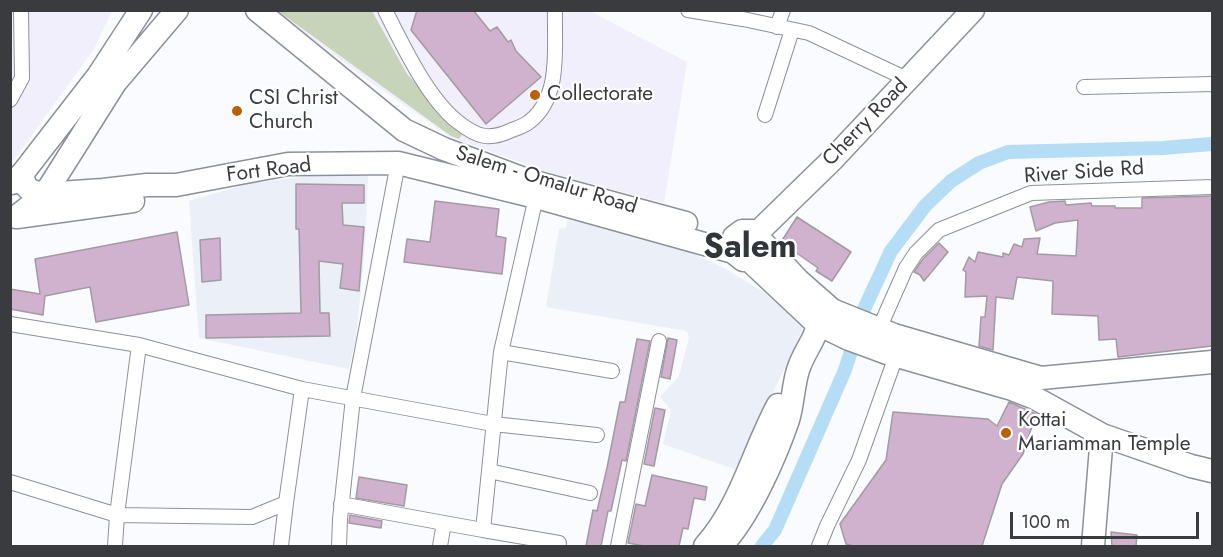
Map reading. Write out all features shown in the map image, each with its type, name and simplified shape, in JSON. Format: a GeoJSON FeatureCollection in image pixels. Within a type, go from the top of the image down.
{"type":"FeatureCollection","features":[{"type":"Feature","properties":{"kind":"main road"},"geometry":{"type":"LineString","coordinates":[[45,194],[31,191],[16,179],[98,76],[141,10]]}},
{"type":"Feature","properties":{"kind":"main road"},"geometry":{"type":"LineString","coordinates":[[98,76],[140,36],[157,10]]}},
{"type":"Feature","properties":{"kind":"main road"},"geometry":{"type":"LineString","coordinates":[[13,219],[45,194],[115,83],[177,10]]}},
{"type":"Feature","properties":{"kind":"main road","name":"Salem - Omalur Road"},"geometry":{"type":"LineString","coordinates":[[257,10],[404,130],[444,149],[524,179],[747,245],[824,312]]}},
{"type":"Feature","properties":{"kind":"main road","name":"Cherry Road"},"geometry":{"type":"LineString","coordinates":[[747,245],[909,80],[973,10]]}},
{"type":"Feature","properties":{"kind":"main road","name":"Fort Road"},"geometry":{"type":"LineString","coordinates":[[45,194],[147,184],[176,185],[288,164],[398,163]]}},
{"type":"Feature","properties":{"kind":"main road","name":"Salem - Omalur Road"},"geometry":{"type":"LineString","coordinates":[[398,163],[747,245]]}},
{"type":"Feature","properties":{"kind":"main road","name":"Fort Road"},"geometry":{"type":"LineString","coordinates":[[13,219],[148,198],[176,185]]}},
{"type":"Feature","properties":{"kind":"main road"},"geometry":{"type":"LineString","coordinates":[[721,546],[748,508],[765,474],[781,416],[798,369],[824,312],[889,343],[1012,389],[1038,388],[1212,362]]}},
{"type":"Feature","properties":{"kind":"main road"},"geometry":{"type":"LineString","coordinates":[[1038,388],[1102,435],[1212,471]]}},
{"type":"Feature","properties":{"kind":"main road"},"geometry":{"type":"LineString","coordinates":[[705,546],[714,536],[781,416]]}},
{"type":"Feature","properties":{"kind":"main road"},"geometry":{"type":"LineString","coordinates":[[1093,546],[1102,435]]}},
{"type":"Feature","properties":{"kind":"street"},"geometry":{"type":"LineString","coordinates":[[385,10],[433,95],[456,121],[474,133],[487,138],[501,135],[529,122],[549,98],[554,74],[555,10]]}},
{"type":"Feature","properties":{"kind":"street"},"geometry":{"type":"LineString","coordinates":[[687,10],[726,14],[809,33],[909,80]]}},
{"type":"Feature","properties":{"kind":"street"},"geometry":{"type":"LineString","coordinates":[[777,27],[783,10]]}},
{"type":"Feature","properties":{"kind":"street"},"geometry":{"type":"LineString","coordinates":[[10,100],[22,78],[18,12]]}},
{"type":"Feature","properties":{"kind":"street"},"geometry":{"type":"LineString","coordinates":[[765,115],[792,30]]}},
{"type":"Feature","properties":{"kind":"street"},"geometry":{"type":"LineString","coordinates":[[1084,87],[1212,84]]}},
{"type":"Feature","properties":{"kind":"street"},"geometry":{"type":"LineString","coordinates":[[339,546],[341,504],[353,398],[398,163]]}},
{"type":"Feature","properties":{"kind":"street","name":"River Side Rd"},"geometry":{"type":"LineString","coordinates":[[819,546],[826,526],[859,460],[906,268],[916,253],[939,230],[1031,193],[1212,187]]}},
{"type":"Feature","properties":{"kind":"street"},"geometry":{"type":"LineString","coordinates":[[483,530],[501,352],[536,197]]}},
{"type":"Feature","properties":{"kind":"street"},"geometry":{"type":"LineString","coordinates":[[10,324],[139,345],[302,388],[353,398],[493,424],[597,435]]}},
{"type":"Feature","properties":{"kind":"street"},"geometry":{"type":"LineString","coordinates":[[618,546],[659,341]]}},
{"type":"Feature","properties":{"kind":"street"},"geometry":{"type":"LineString","coordinates":[[115,546],[139,345]]}},
{"type":"Feature","properties":{"kind":"street"},"geometry":{"type":"LineString","coordinates":[[501,352],[612,371]]}},
{"type":"Feature","properties":{"kind":"street"},"geometry":{"type":"LineString","coordinates":[[281,546],[302,388]]}},
{"type":"Feature","properties":{"kind":"street"},"geometry":{"type":"LineString","coordinates":[[489,471],[590,493]]}},
{"type":"Feature","properties":{"kind":"street"},"geometry":{"type":"LineString","coordinates":[[10,482],[117,515],[252,517],[286,503]]}},
{"type":"Feature","properties":{"kind":"street"},"geometry":{"type":"LineString","coordinates":[[341,504],[559,543],[558,546]]}},
{"type":"Feature","properties":{"kind":"street"},"geometry":{"type":"LineString","coordinates":[[440,546],[444,523]]}},
{"type":"Feature","properties":{"kind":"shaded area"},"geometry":{"type":"Polygon","coordinates":[[[11,11],[112,11],[94,49],[11,164],[11,11]]]}},
{"type":"Feature","properties":{"kind":"shaded area","name":"Collectorate"},"geometry":{"type":"Polygon","coordinates":[[[276,11],[590,11],[687,62],[664,203],[551,173],[450,137],[359,74],[276,11]]]}},
{"type":"Feature","properties":{"kind":"shaded area"},"geometry":{"type":"Polygon","coordinates":[[[309,176],[368,176],[365,248],[356,337],[349,369],[199,338],[189,201],[251,183],[309,176]]]}},
{"type":"Feature","properties":{"kind":"shaded area"},"geometry":{"type":"Polygon","coordinates":[[[569,212],[683,249],[724,268],[797,312],[804,326],[737,470],[663,444],[671,410],[660,397],[679,376],[689,338],[687,331],[546,307],[559,229],[566,228],[569,212]]]}},
{"type":"Feature","properties":{"kind":"green space"},"geometry":{"type":"Polygon","coordinates":[[[278,11],[372,11],[407,74],[463,133],[459,139],[451,136],[278,11]]]}},
{"type":"Feature","properties":{"kind":"building"},"geometry":{"type":"Polygon","coordinates":[[[417,10],[473,10],[490,31],[497,27],[508,42],[511,40],[516,51],[541,77],[486,124],[411,30],[417,10]]]}},
{"type":"Feature","properties":{"kind":"building"},"geometry":{"type":"Polygon","coordinates":[[[296,184],[364,185],[364,203],[342,203],[343,225],[364,227],[359,291],[340,288],[343,264],[319,261],[320,313],[329,313],[330,336],[206,338],[206,315],[301,313],[296,184]]]}},
{"type":"Feature","properties":{"kind":"building"},"geometry":{"type":"Polygon","coordinates":[[[1212,196],[1212,346],[1118,357],[1116,339],[1099,340],[1098,316],[1052,314],[1053,281],[1017,277],[1013,299],[996,297],[993,350],[979,346],[981,317],[985,317],[987,296],[965,297],[966,272],[963,270],[969,257],[975,262],[978,252],[1003,257],[1003,253],[1009,255],[1014,244],[1022,247],[1024,239],[1040,238],[1037,254],[1076,256],[1078,220],[1055,223],[1036,231],[1030,207],[1065,201],[1066,205],[1091,203],[1092,206],[1142,208],[1142,198],[1212,196]]]}},
{"type":"Feature","properties":{"kind":"building"},"geometry":{"type":"Polygon","coordinates":[[[435,201],[499,209],[496,236],[506,238],[502,274],[404,262],[407,239],[430,242],[435,201]]]}},
{"type":"Feature","properties":{"kind":"building"},"geometry":{"type":"Polygon","coordinates":[[[797,217],[851,252],[832,281],[816,271],[818,268],[781,242],[797,217]]]}},
{"type":"Feature","properties":{"kind":"building"},"geometry":{"type":"Polygon","coordinates":[[[177,232],[189,305],[96,322],[90,287],[45,296],[43,315],[10,309],[10,289],[40,294],[35,259],[177,232]]]}},
{"type":"Feature","properties":{"kind":"building"},"geometry":{"type":"Polygon","coordinates":[[[220,238],[221,280],[202,282],[200,240],[220,238]]]}},
{"type":"Feature","properties":{"kind":"building"},"geometry":{"type":"Polygon","coordinates":[[[939,243],[948,252],[924,281],[914,272],[939,243]]]}},
{"type":"Feature","properties":{"kind":"building"},"geometry":{"type":"Polygon","coordinates":[[[668,338],[677,340],[670,379],[661,377],[668,338]]]}},
{"type":"Feature","properties":{"kind":"building"},"geometry":{"type":"Polygon","coordinates":[[[637,339],[650,341],[626,461],[622,460],[601,546],[586,546],[593,510],[597,511],[620,402],[625,402],[637,339]]]}},
{"type":"Feature","properties":{"kind":"building"},"geometry":{"type":"Polygon","coordinates":[[[1009,402],[1036,414],[1023,454],[1002,484],[982,546],[853,546],[846,544],[840,524],[886,460],[893,412],[988,419],[997,426],[1009,402]]]}},
{"type":"Feature","properties":{"kind":"building"},"geometry":{"type":"Polygon","coordinates":[[[655,408],[665,410],[654,466],[644,464],[655,408]]]}},
{"type":"Feature","properties":{"kind":"building"},"geometry":{"type":"Polygon","coordinates":[[[652,475],[707,487],[705,500],[694,498],[688,529],[683,528],[679,546],[644,546],[628,543],[636,504],[645,506],[652,475]]]}},
{"type":"Feature","properties":{"kind":"building"},"geometry":{"type":"Polygon","coordinates":[[[359,477],[407,485],[404,506],[356,498],[359,477]]]}},
{"type":"Feature","properties":{"kind":"building"},"geometry":{"type":"Polygon","coordinates":[[[350,515],[382,521],[381,528],[349,523],[350,515]]]}},
{"type":"Feature","properties":{"kind":"building"},"geometry":{"type":"Polygon","coordinates":[[[1111,532],[1137,535],[1136,546],[1112,546],[1111,532]]]}},
{"type":"Feature","properties":{"kind":"waterway"},"geometry":{"type":"LineString","coordinates":[[762,546],[775,530],[845,370],[865,307],[891,251],[925,206],[951,181],[979,163],[1008,152],[1162,148],[1212,144]]}},
{"type":"Feature","properties":{"kind":"place","name":"Collectorate"},"geometry":{"type":"Point","coordinates":[535,95]}},
{"type":"Feature","properties":{"kind":"place","name":"CSI Christ Church"},"geometry":{"type":"Point","coordinates":[237,111]}},
{"type":"Feature","properties":{"kind":"place","name":"Kottai Mariamman Temple"},"geometry":{"type":"Point","coordinates":[1006,433]}},
{"type":"Feature","properties":{"kind":"district","name":"Salem"},"geometry":{"type":"Point","coordinates":[750,249]}}]}
